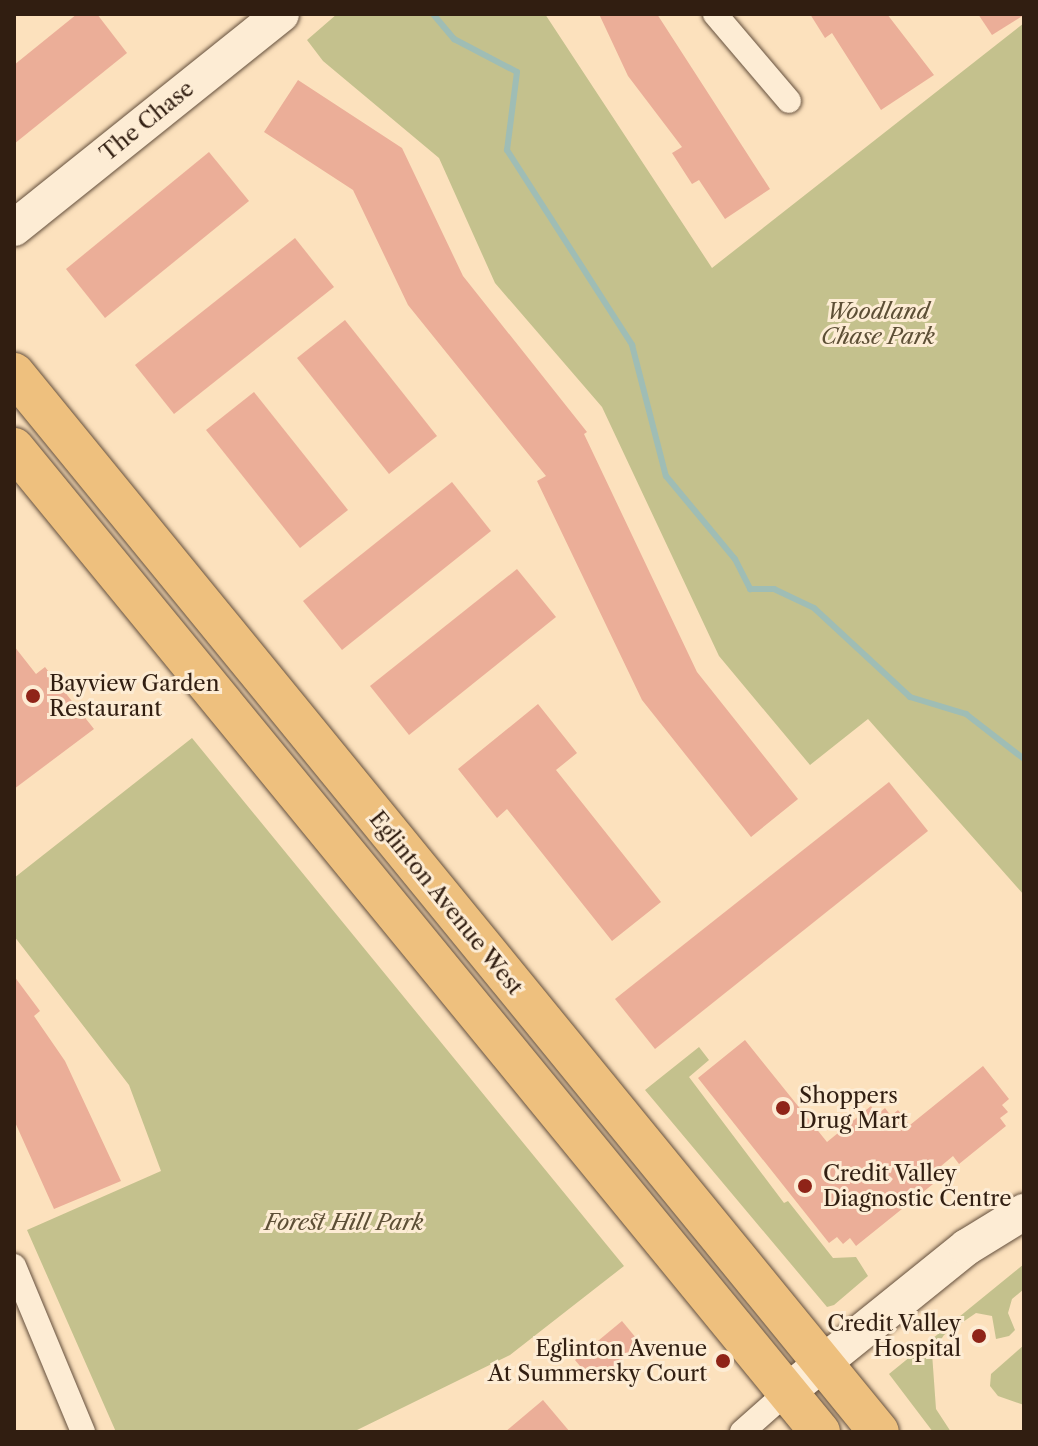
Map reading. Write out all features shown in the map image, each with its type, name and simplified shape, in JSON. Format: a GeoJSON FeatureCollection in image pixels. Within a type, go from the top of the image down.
{"type":"FeatureCollection","features":[{"type":"Feature","properties":{"kind":"main road","name":"Eglinton Avenue West"},"geometry":{"type":"LineString","coordinates":[[14,373],[879,1432]]}},
{"type":"Feature","properties":{"kind":"main road","name":"Eglinton Avenue West"},"geometry":{"type":"LineString","coordinates":[[14,448],[820,1432]]}},
{"type":"Feature","properties":{"kind":"street","name":"The Chase"},"geometry":{"type":"LineString","coordinates":[[14,228],[281,14]]}},
{"type":"Feature","properties":{"kind":"street"},"geometry":{"type":"LineString","coordinates":[[715,14],[789,101]]}},
{"type":"Feature","properties":{"kind":"street"},"geometry":{"type":"LineString","coordinates":[[742,1432],[822,1363],[967,1247],[1024,1212]]}},
{"type":"Feature","properties":{"kind":"street"},"geometry":{"type":"LineString","coordinates":[[14,1266],[83,1432]]}},
{"type":"Feature","properties":{"kind":"green space","name":"Woodland Chase Park"},"geometry":{"type":"Polygon","coordinates":[[[337,14],[545,14],[712,268],[1024,23],[1024,895],[868,719],[810,765],[719,656],[602,407],[495,283],[439,158],[323,61],[307,40],[337,14]]]}},
{"type":"Feature","properties":{"kind":"green space","name":"Forest Hill Park"},"geometry":{"type":"Polygon","coordinates":[[[192,738],[624,1266],[510,1355],[353,1432],[116,1432],[27,1230],[161,1171],[129,1085],[14,936],[14,878],[192,738]]]}},
{"type":"Feature","properties":{"kind":"green space"},"geometry":{"type":"Polygon","coordinates":[[[699,1047],[709,1060],[689,1077],[784,1203],[788,1201],[833,1258],[856,1257],[868,1276],[834,1305],[827,1307],[645,1090],[699,1047]]]}},
{"type":"Feature","properties":{"kind":"green space"},"geometry":{"type":"Polygon","coordinates":[[[1024,1264],[1024,1289],[1012,1299],[1008,1313],[1015,1330],[1009,1336],[996,1339],[992,1316],[976,1313],[944,1335],[932,1353],[936,1409],[951,1432],[933,1432],[889,1374],[1024,1264]]]}},
{"type":"Feature","properties":{"kind":"green space"},"geometry":{"type":"Polygon","coordinates":[[[1024,1345],[1024,1405],[998,1396],[990,1386],[991,1374],[1024,1345]]]}},
{"type":"Feature","properties":{"kind":"building"},"geometry":{"type":"Polygon","coordinates":[[[77,14],[97,14],[127,53],[14,144],[14,65],[77,14]]]}},
{"type":"Feature","properties":{"kind":"building"},"geometry":{"type":"Polygon","coordinates":[[[599,14],[657,14],[770,189],[725,219],[699,180],[692,184],[672,153],[682,147],[628,76],[599,14]]]}},
{"type":"Feature","properties":{"kind":"building"},"geometry":{"type":"Polygon","coordinates":[[[810,14],[887,14],[934,75],[881,110],[832,33],[825,38],[810,14]]]}},
{"type":"Feature","properties":{"kind":"building"},"geometry":{"type":"Polygon","coordinates":[[[978,14],[1024,14],[1024,15],[992,35],[978,14]]]}},
{"type":"Feature","properties":{"kind":"building"},"geometry":{"type":"Polygon","coordinates":[[[298,80],[402,148],[463,276],[587,432],[584,434],[697,672],[798,799],[751,837],[642,700],[537,481],[546,476],[408,305],[353,190],[264,132],[298,80]]]}},
{"type":"Feature","properties":{"kind":"building"},"geometry":{"type":"Polygon","coordinates":[[[209,152],[249,201],[105,318],[66,269],[209,152]]]}},
{"type":"Feature","properties":{"kind":"building"},"geometry":{"type":"Polygon","coordinates":[[[295,238],[334,287],[174,414],[135,365],[295,238]]]}},
{"type":"Feature","properties":{"kind":"building"},"geometry":{"type":"Polygon","coordinates":[[[345,320],[437,436],[389,474],[297,358],[345,320]]]}},
{"type":"Feature","properties":{"kind":"building"},"geometry":{"type":"Polygon","coordinates":[[[254,392],[348,510],[300,548],[206,430],[254,392]]]}},
{"type":"Feature","properties":{"kind":"building"},"geometry":{"type":"Polygon","coordinates":[[[452,482],[491,531],[342,650],[303,601],[452,482]]]}},
{"type":"Feature","properties":{"kind":"building"},"geometry":{"type":"Polygon","coordinates":[[[517,569],[556,617],[409,735],[370,686],[517,569]]]}},
{"type":"Feature","properties":{"kind":"building"},"geometry":{"type":"Polygon","coordinates":[[[14,646],[36,674],[45,667],[94,729],[14,789],[14,646]]]}},
{"type":"Feature","properties":{"kind":"building"},"geometry":{"type":"Polygon","coordinates":[[[538,704],[577,753],[556,770],[661,902],[612,941],[507,809],[497,818],[458,769],[538,704]]]}},
{"type":"Feature","properties":{"kind":"building"},"geometry":{"type":"Polygon","coordinates":[[[889,782],[928,831],[655,1049],[615,999],[889,782]]]}},
{"type":"Feature","properties":{"kind":"building"},"geometry":{"type":"Polygon","coordinates":[[[14,976],[40,1011],[34,1016],[65,1061],[121,1181],[54,1209],[14,1120],[14,976]]]}},
{"type":"Feature","properties":{"kind":"building"},"geometry":{"type":"Polygon","coordinates":[[[745,1040],[827,1142],[871,1106],[877,1115],[885,1108],[891,1116],[898,1110],[910,1125],[983,1066],[1009,1099],[1002,1105],[1008,1112],[1000,1118],[1006,1126],[959,1164],[953,1156],[928,1177],[933,1184],[856,1246],[850,1238],[843,1244],[837,1237],[829,1243],[698,1078],[745,1040]]]}},
{"type":"Feature","properties":{"kind":"building"},"geometry":{"type":"Polygon","coordinates":[[[622,1321],[641,1344],[594,1383],[575,1360],[622,1321]]]}},
{"type":"Feature","properties":{"kind":"building"},"geometry":{"type":"Polygon","coordinates":[[[543,1400],[570,1432],[505,1432],[543,1400]]]}},
{"type":"Feature","properties":{"kind":"waterway"},"geometry":{"type":"LineString","coordinates":[[433,14],[454,39],[517,72],[507,150],[632,345],[666,476],[735,559],[750,589],[774,589],[814,608],[910,697],[966,714],[1024,759]]}},
{"type":"Feature","properties":{"kind":"place","name":"Bayview Garden Restaurant"},"geometry":{"type":"Point","coordinates":[33,696]}},
{"type":"Feature","properties":{"kind":"place","name":"Shoppers Drug Mart"},"geometry":{"type":"Point","coordinates":[783,1108]}},
{"type":"Feature","properties":{"kind":"place","name":"Credit Valley Diagnostic Centre"},"geometry":{"type":"Point","coordinates":[805,1186]}},
{"type":"Feature","properties":{"kind":"place","name":"Credit Valley Hospital"},"geometry":{"type":"Point","coordinates":[979,1336]}},
{"type":"Feature","properties":{"kind":"place","name":"Eglinton Avenue At Summersky Court"},"geometry":{"type":"Point","coordinates":[723,1361]}}]}
